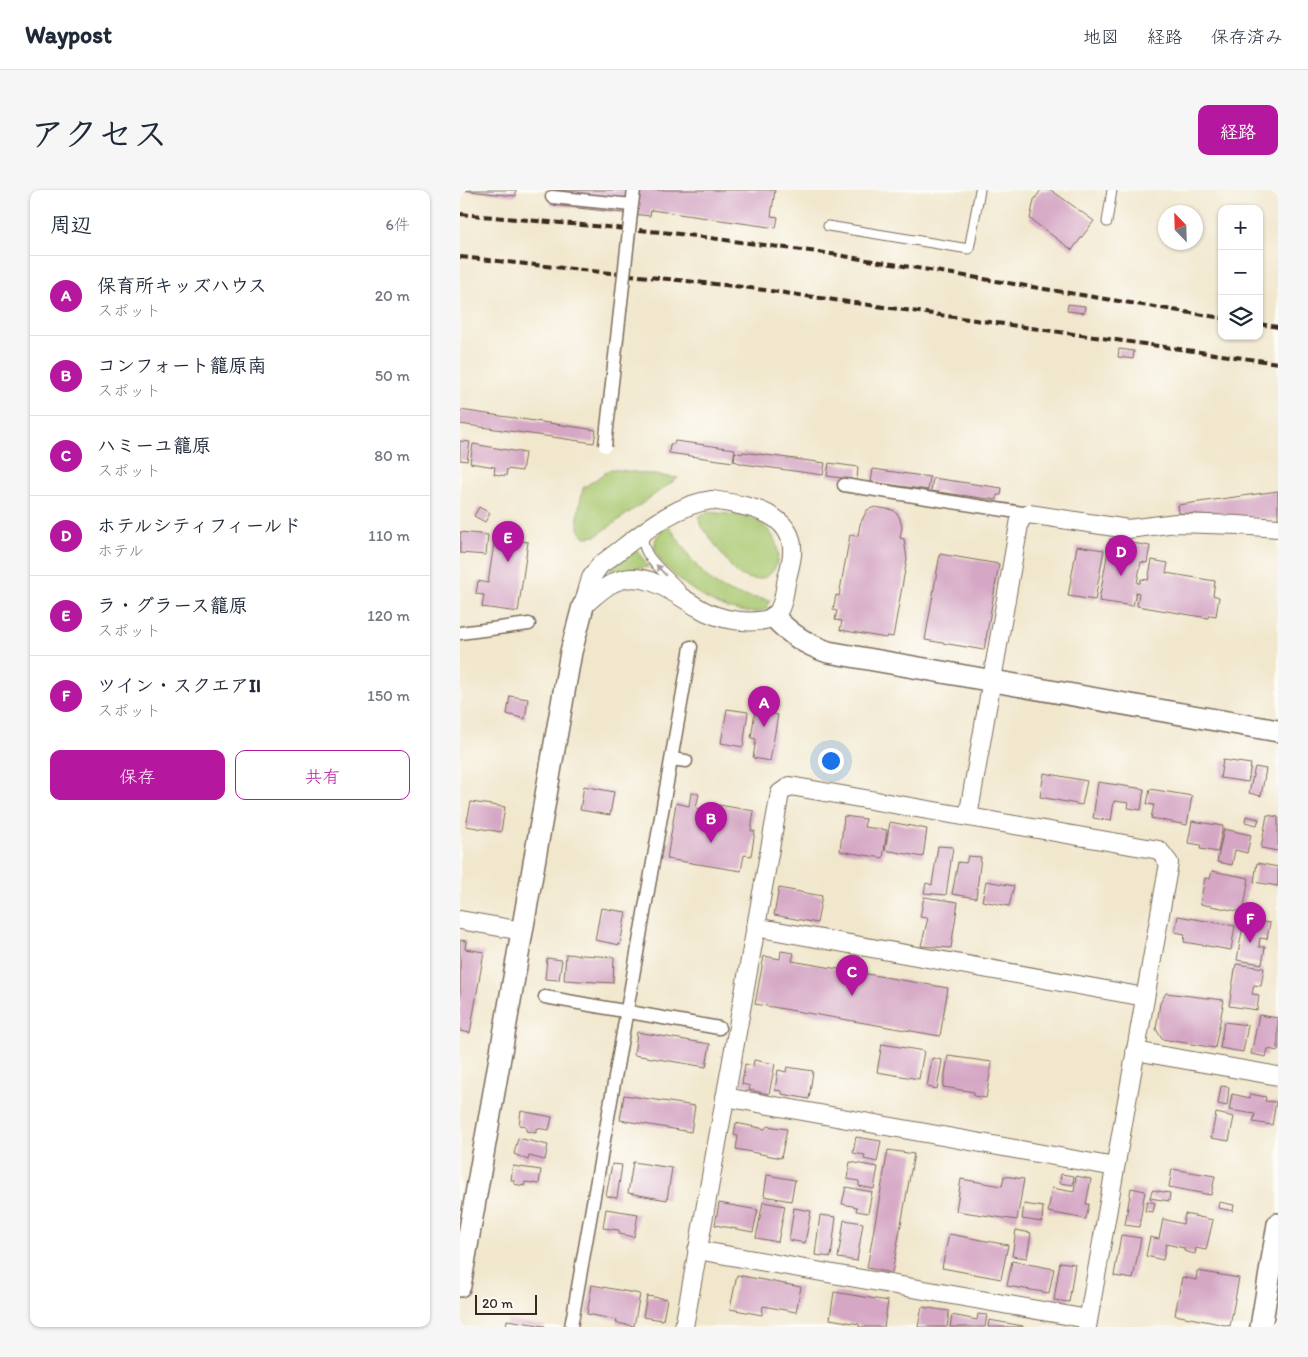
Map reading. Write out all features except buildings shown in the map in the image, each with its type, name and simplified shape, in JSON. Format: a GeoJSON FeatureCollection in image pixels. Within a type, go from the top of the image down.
{"type":"FeatureCollection","features":[{"type":"Feature","properties":{"kind":"street"},"geometry":{"type":"LineString","coordinates":[[606,446],[634,190]]}},
{"type":"Feature","properties":{"kind":"street"},"geometry":{"type":"LineString","coordinates":[[552,197],[632,209]]}},
{"type":"Feature","properties":{"kind":"street"},"geometry":{"type":"LineString","coordinates":[[844,485],[1128,530],[1176,523],[1238,524],[1278,528]]}},
{"type":"Feature","properties":{"kind":"street"},"geometry":{"type":"LineString","coordinates":[[460,1286],[571,652],[591,578],[600,565],[682,508],[698,502],[712,500],[752,506],[764,511],[785,530],[792,548],[782,603],[774,618]]}},
{"type":"Feature","properties":{"kind":"street"},"geometry":{"type":"LineString","coordinates":[[968,817],[1020,519],[1029,514]]}},
{"type":"Feature","properties":{"kind":"street"},"geometry":{"type":"LineString","coordinates":[[583,606],[614,582],[640,579],[659,585],[699,609],[723,617],[754,622],[774,618]]}},
{"type":"Feature","properties":{"kind":"street"},"geometry":{"type":"LineString","coordinates":[[774,618],[788,632],[808,645],[828,652],[1278,731]]}},
{"type":"Feature","properties":{"kind":"street"},"geometry":{"type":"LineString","coordinates":[[460,633],[529,624]]}},
{"type":"Feature","properties":{"kind":"street"},"geometry":{"type":"LineString","coordinates":[[571,1327],[690,647]]}},
{"type":"Feature","properties":{"kind":"street"},"geometry":{"type":"LineString","coordinates":[[672,758],[686,761]]}},
{"type":"Feature","properties":{"kind":"street"},"geometry":{"type":"LineString","coordinates":[[684,1327],[697,1250],[724,1097],[780,793],[790,786],[1159,850],[1169,863],[1087,1323],[697,1250]]}},
{"type":"Feature","properties":{"kind":"street"},"geometry":{"type":"LineString","coordinates":[[460,920],[522,931]]}},
{"type":"Feature","properties":{"kind":"street"},"geometry":{"type":"LineString","coordinates":[[755,927],[1145,997]]}},
{"type":"Feature","properties":{"kind":"street"},"geometry":{"type":"LineString","coordinates":[[545,997],[719,1028]]}},
{"type":"Feature","properties":{"kind":"street"},"geometry":{"type":"LineString","coordinates":[[1135,1051],[1278,1076]]}},
{"type":"Feature","properties":{"kind":"street"},"geometry":{"type":"LineString","coordinates":[[724,1097],[1115,1167]]}},
{"type":"Feature","properties":{"kind":"street"},"geometry":{"type":"LineString","coordinates":[[1261,1327],[1272,1303],[1278,1224]]}},
{"type":"Feature","properties":{"kind":"lane"},"geometry":{"type":"LineString","coordinates":[[828,226],[969,249],[980,190]]}},
{"type":"Feature","properties":{"kind":"lane"},"geometry":{"type":"LineString","coordinates":[[1107,222],[1112,190]]}},
{"type":"Feature","properties":{"kind":"lane"},"geometry":{"type":"LineString","coordinates":[[644,534],[644,547],[656,564],[679,586],[688,601]]}},
{"type":"Feature","properties":{"kind":"green space"},"geometry":{"type":"Polygon","coordinates":[[[611,469],[678,478],[596,536],[586,537],[581,533],[578,521],[583,488],[611,469]]]}},
{"type":"Feature","properties":{"kind":"green space"},"geometry":{"type":"Polygon","coordinates":[[[708,512],[752,519],[769,531],[776,542],[778,554],[776,565],[770,574],[762,579],[750,578],[735,572],[700,524],[699,516],[708,512]]]}},
{"type":"Feature","properties":{"kind":"green space"},"geometry":{"type":"Polygon","coordinates":[[[669,526],[688,555],[712,581],[732,593],[770,600],[766,609],[759,612],[750,612],[725,607],[691,589],[680,580],[662,562],[656,552],[656,538],[669,526]]]}},
{"type":"Feature","properties":{"kind":"green space"},"geometry":{"type":"Polygon","coordinates":[[[637,550],[648,567],[610,571],[610,569],[637,550]]]}},
{"type":"Feature","properties":{"kind":"railway"},"geometry":{"type":"LineString","coordinates":[[460,214],[672,233],[825,253],[1218,317]]}},
{"type":"Feature","properties":{"kind":"railway"},"geometry":{"type":"LineString","coordinates":[[460,257],[743,287],[1278,363]]}},
{"type":"Feature","properties":{"kind":"railway"},"geometry":{"type":"LineString","coordinates":[[1263,325],[1278,327]]}},
{"type":"Feature","properties":{"kind":"place","name":"ラ・グラース籠原"},"geometry":{"type":"Point","coordinates":[508,562]}},
{"type":"Feature","properties":{"kind":"place","name":"ホテルシティフィールド"},"geometry":{"type":"Point","coordinates":[1121,576]}},
{"type":"Feature","properties":{"kind":"place","name":"保育所キッズハウス"},"geometry":{"type":"Point","coordinates":[764,727]}},
{"type":"Feature","properties":{"kind":"place","name":"コンフォート籠原南"},"geometry":{"type":"Point","coordinates":[711,843]}},
{"type":"Feature","properties":{"kind":"place","name":"ツイン・スクエアII"},"geometry":{"type":"Point","coordinates":[1250,943]}},
{"type":"Feature","properties":{"kind":"place","name":"ハミーユ籠原"},"geometry":{"type":"Point","coordinates":[852,996]}}]}
